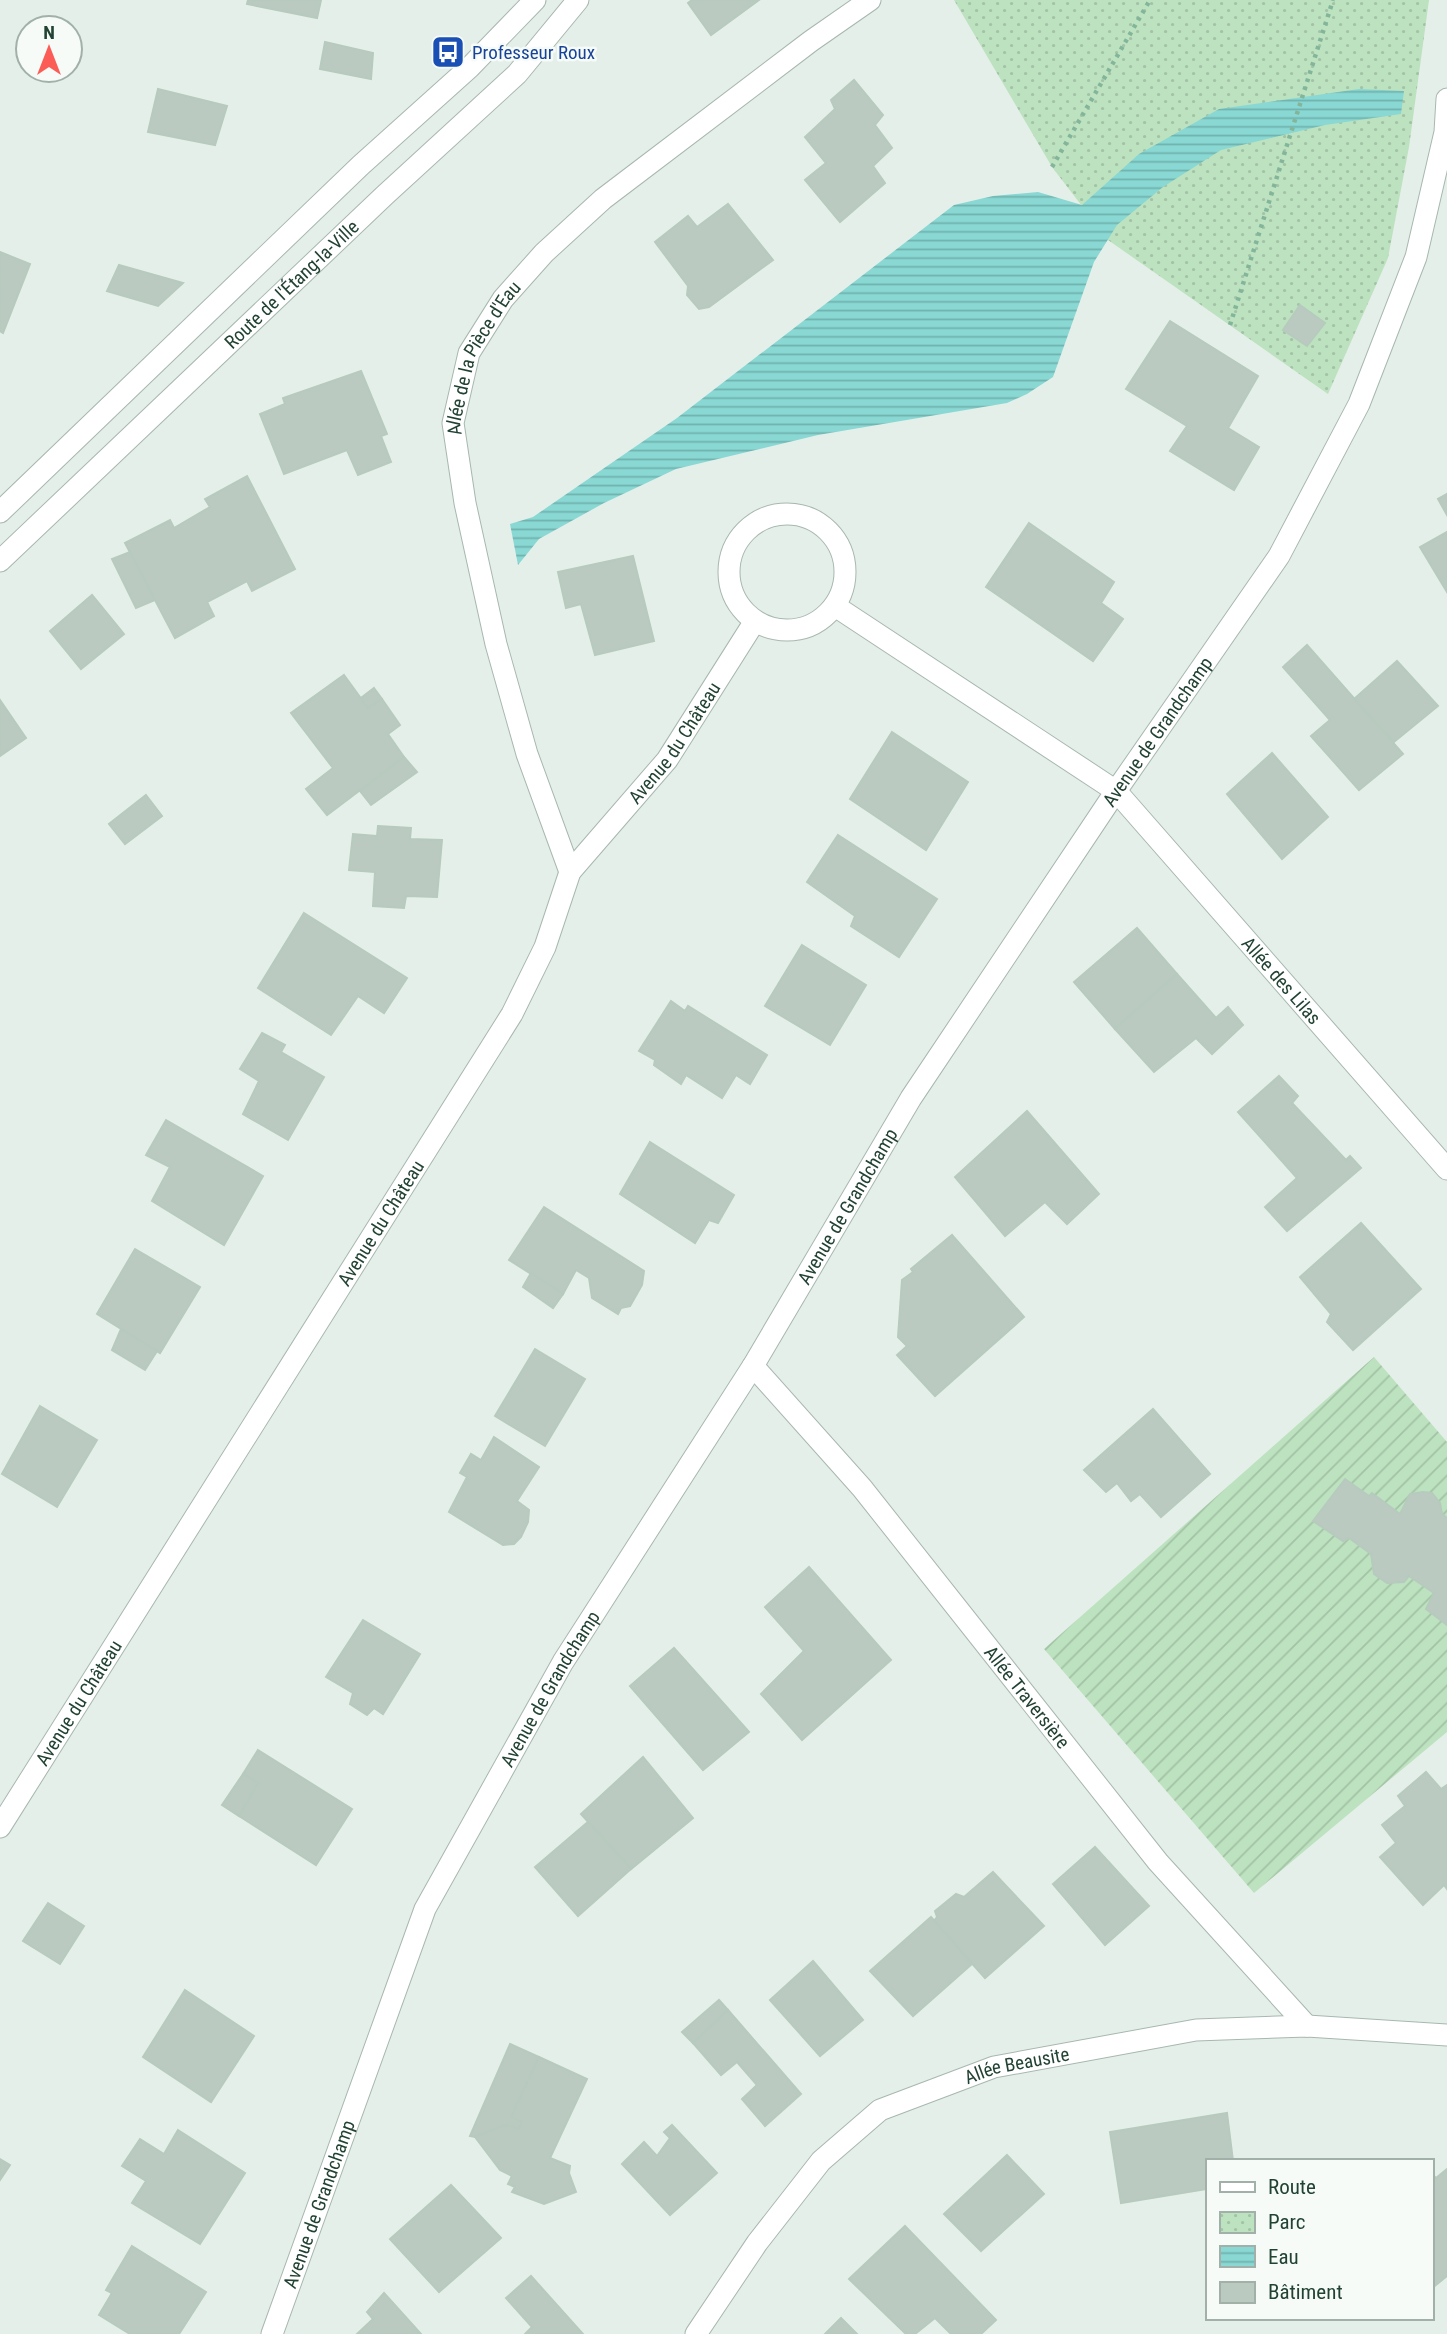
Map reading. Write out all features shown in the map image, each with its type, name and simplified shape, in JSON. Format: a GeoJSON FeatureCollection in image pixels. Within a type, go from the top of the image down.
{"type":"FeatureCollection","features":[{"type":"Feature","properties":{"kind":"street","name":"Route de l'Étang-la-Ville"},"geometry":{"type":"LineString","coordinates":[[0,512],[360,165],[469,68],[536,0]]}},
{"type":"Feature","properties":{"kind":"street","name":"Route de l'Étang-la-Ville"},"geometry":{"type":"LineString","coordinates":[[0,561],[385,195],[517,74],[578,0]]}},
{"type":"Feature","properties":{"kind":"street","name":"Allée de la Pièce d'Eau"},"geometry":{"type":"LineString","coordinates":[[570,872],[527,754],[496,644],[465,503],[453,423],[469,353],[503,299],[544,253],[603,199],[811,41],[870,0]]}},
{"type":"Feature","properties":{"kind":"street","name":"Avenue de Grandchamp"},"geometry":{"type":"LineString","coordinates":[[272,2334],[425,1909],[563,1662],[753,1366],[911,1098],[1116,792],[1279,556],[1359,404],[1416,257],[1445,132],[1447,99]]}},
{"type":"Feature","properties":{"kind":"street"},"geometry":{"type":"LineString","coordinates":[[782,514],[801,516],[820,524],[836,541],[844,560],[844,581],[835,606],[814,623],[794,629],[774,628],[755,621],[737,602],[729,583],[729,563],[735,544],[748,527],[762,519],[782,514]]}},
{"type":"Feature","properties":{"kind":"street","name":"Allée des Lilas"},"geometry":{"type":"LineString","coordinates":[[835,606],[1116,792],[1447,1168]]}},
{"type":"Feature","properties":{"kind":"street","name":"Avenue du Château"},"geometry":{"type":"LineString","coordinates":[[0,1827],[512,1014],[545,947],[570,872],[667,760],[755,621]]}},
{"type":"Feature","properties":{"kind":"street","name":"Allée Traversière"},"geometry":{"type":"LineString","coordinates":[[753,1366],[862,1488],[1158,1862],[1307,2026]]}},
{"type":"Feature","properties":{"kind":"street","name":"Allée Beausite"},"geometry":{"type":"LineString","coordinates":[[696,2334],[757,2243],[821,2161],[880,2110],[994,2067],[1196,2030],[1307,2026],[1447,2035]]}},
{"type":"Feature","properties":{"kind":"path"},"geometry":{"type":"LineString","coordinates":[[1052,167],[1150,0]]}},
{"type":"Feature","properties":{"kind":"path"},"geometry":{"type":"LineString","coordinates":[[1230,325],[1334,0]]}},
{"type":"Feature","properties":{"kind":"green space"},"geometry":{"type":"Polygon","coordinates":[[[954,0],[1429,0],[1409,147],[1388,258],[1328,394],[1108,240],[1052,167],[954,0]]]}},
{"type":"Feature","properties":{"kind":"green space"},"geometry":{"type":"Polygon","coordinates":[[[1374,1357],[1447,1442],[1447,1732],[1254,1893],[1044,1649],[1374,1357]]]}},
{"type":"Feature","properties":{"kind":"water"},"geometry":{"type":"Polygon","coordinates":[[[1359,89],[1404,91],[1401,114],[1325,125],[1221,150],[1163,187],[1117,225],[1094,262],[1053,377],[1027,394],[1007,403],[818,435],[676,469],[604,503],[539,539],[518,565],[510,524],[533,517],[677,418],[954,205],[993,196],[1038,192],[1082,205],[1139,154],[1219,109],[1359,89]]]}},
{"type":"Feature","properties":{"kind":"building"},"geometry":{"type":"Polygon","coordinates":[[[248,0],[321,0],[317,18],[247,4],[248,0]]]}},
{"type":"Feature","properties":{"kind":"building"},"geometry":{"type":"Polygon","coordinates":[[[692,0],[759,0],[711,35],[688,3],[692,0]]]}},
{"type":"Feature","properties":{"kind":"building"},"geometry":{"type":"Polygon","coordinates":[[[325,42],[373,53],[371,79],[320,69],[325,42]]]}},
{"type":"Feature","properties":{"kind":"building"},"geometry":{"type":"Polygon","coordinates":[[[854,80],[883,115],[875,125],[892,148],[873,166],[885,183],[840,222],[805,180],[826,163],[805,137],[835,109],[831,100],[854,80]]]}},
{"type":"Feature","properties":{"kind":"building"},"geometry":{"type":"Polygon","coordinates":[[[158,89],[227,106],[215,145],[148,132],[158,89]]]}},
{"type":"Feature","properties":{"kind":"building"},"geometry":{"type":"Polygon","coordinates":[[[728,204],[773,260],[709,307],[699,309],[687,295],[688,286],[655,242],[688,216],[697,227],[728,204]]]}},
{"type":"Feature","properties":{"kind":"building"},"geometry":{"type":"Polygon","coordinates":[[[0,252],[30,264],[3,333],[0,331],[0,252]]]}},
{"type":"Feature","properties":{"kind":"building"},"geometry":{"type":"Polygon","coordinates":[[[119,265],[183,283],[158,306],[107,291],[119,265]]]}},
{"type":"Feature","properties":{"kind":"building"},"geometry":{"type":"Polygon","coordinates":[[[1300,305],[1325,323],[1307,346],[1283,330],[1300,305]]]}},
{"type":"Feature","properties":{"kind":"building"},"geometry":{"type":"Polygon","coordinates":[[[1170,321],[1258,376],[1228,428],[1259,447],[1234,490],[1170,451],[1187,426],[1126,389],[1170,321]]]}},
{"type":"Feature","properties":{"kind":"building"},"geometry":{"type":"Polygon","coordinates":[[[361,371],[387,434],[381,436],[391,462],[358,475],[347,450],[284,474],[260,414],[285,404],[283,398],[361,371]]]}},
{"type":"Feature","properties":{"kind":"building"},"geometry":{"type":"Polygon","coordinates":[[[247,476],[295,569],[252,591],[247,581],[207,602],[214,616],[175,638],[125,543],[170,520],[174,528],[210,507],[205,499],[247,476]]]}},
{"type":"Feature","properties":{"kind":"building"},"geometry":{"type":"Polygon","coordinates":[[[1447,494],[1447,515],[1438,499],[1447,494]]]}},
{"type":"Feature","properties":{"kind":"building"},"geometry":{"type":"Polygon","coordinates":[[[1029,523],[1114,582],[1101,603],[1123,619],[1093,661],[986,587],[1029,523]]]}},
{"type":"Feature","properties":{"kind":"building"},"geometry":{"type":"Polygon","coordinates":[[[1447,532],[1447,592],[1420,547],[1447,532]]]}},
{"type":"Feature","properties":{"kind":"building"},"geometry":{"type":"Polygon","coordinates":[[[130,552],[155,600],[136,608],[112,559],[130,552]]]}},
{"type":"Feature","properties":{"kind":"building"},"geometry":{"type":"Polygon","coordinates":[[[633,556],[654,641],[595,655],[581,604],[566,608],[558,572],[633,556]]]}},
{"type":"Feature","properties":{"kind":"building"},"geometry":{"type":"Polygon","coordinates":[[[92,595],[124,634],[81,669],[50,631],[92,595]]]}},
{"type":"Feature","properties":{"kind":"building"},"geometry":{"type":"Polygon","coordinates":[[[1307,645],[1403,754],[1359,790],[1311,736],[1330,720],[1283,667],[1307,645]]]}},
{"type":"Feature","properties":{"kind":"building"},"geometry":{"type":"Polygon","coordinates":[[[1397,661],[1438,706],[1394,742],[1354,699],[1397,661]]]}},
{"type":"Feature","properties":{"kind":"building"},"geometry":{"type":"Polygon","coordinates":[[[344,675],[368,708],[382,699],[400,725],[388,734],[404,757],[327,815],[306,789],[333,768],[291,713],[344,675]]]}},
{"type":"Feature","properties":{"kind":"building"},"geometry":{"type":"Polygon","coordinates":[[[374,688],[382,699],[368,708],[361,698],[374,688]]]}},
{"type":"Feature","properties":{"kind":"building"},"geometry":{"type":"Polygon","coordinates":[[[0,700],[26,738],[0,756],[0,700]]]}},
{"type":"Feature","properties":{"kind":"building"},"geometry":{"type":"Polygon","coordinates":[[[892,732],[968,782],[926,850],[850,799],[892,732]]]}},
{"type":"Feature","properties":{"kind":"building"},"geometry":{"type":"Polygon","coordinates":[[[1272,753],[1328,817],[1282,859],[1227,794],[1272,753]]]}},
{"type":"Feature","properties":{"kind":"building"},"geometry":{"type":"Polygon","coordinates":[[[404,757],[417,772],[371,805],[360,791],[404,757]]]}},
{"type":"Feature","properties":{"kind":"building"},"geometry":{"type":"Polygon","coordinates":[[[146,795],[162,816],[125,844],[109,824],[146,795]]]}},
{"type":"Feature","properties":{"kind":"building"},"geometry":{"type":"Polygon","coordinates":[[[378,826],[411,828],[410,839],[442,840],[437,897],[406,896],[404,908],[373,906],[375,872],[349,870],[353,834],[377,836],[378,826]]]}},
{"type":"Feature","properties":{"kind":"building"},"geometry":{"type":"Polygon","coordinates":[[[838,835],[937,899],[899,957],[851,926],[855,916],[807,882],[838,835]]]}},
{"type":"Feature","properties":{"kind":"building"},"geometry":{"type":"Polygon","coordinates":[[[304,913],[407,978],[384,1013],[358,996],[331,1035],[258,988],[304,913]]]}},
{"type":"Feature","properties":{"kind":"building"},"geometry":{"type":"Polygon","coordinates":[[[1137,928],[1177,974],[1115,1029],[1074,982],[1137,928]]]}},
{"type":"Feature","properties":{"kind":"building"},"geometry":{"type":"Polygon","coordinates":[[[802,945],[866,985],[830,1045],[765,1006],[802,945]]]}},
{"type":"Feature","properties":{"kind":"building"},"geometry":{"type":"Polygon","coordinates":[[[1177,974],[1216,1018],[1228,1007],[1243,1025],[1212,1054],[1196,1038],[1154,1072],[1115,1029],[1177,974]]]}},
{"type":"Feature","properties":{"kind":"building"},"geometry":{"type":"Polygon","coordinates":[[[671,1001],[685,1011],[688,1006],[767,1055],[750,1084],[736,1075],[722,1098],[686,1075],[681,1084],[654,1065],[655,1060],[639,1051],[671,1001]]]}},
{"type":"Feature","properties":{"kind":"building"},"geometry":{"type":"Polygon","coordinates":[[[262,1033],[285,1045],[281,1052],[324,1077],[288,1140],[243,1114],[259,1081],[240,1069],[262,1033]]]}},
{"type":"Feature","properties":{"kind":"building"},"geometry":{"type":"Polygon","coordinates":[[[1279,1076],[1298,1096],[1292,1103],[1346,1160],[1350,1156],[1361,1168],[1287,1231],[1265,1207],[1297,1178],[1238,1112],[1279,1076]]]}},
{"type":"Feature","properties":{"kind":"building"},"geometry":{"type":"Polygon","coordinates":[[[1027,1111],[1099,1194],[1067,1224],[1045,1202],[1005,1236],[955,1177],[1027,1111]]]}},
{"type":"Feature","properties":{"kind":"building"},"geometry":{"type":"Polygon","coordinates":[[[166,1120],[263,1176],[224,1245],[152,1201],[170,1167],[146,1155],[166,1120]]]}},
{"type":"Feature","properties":{"kind":"building"},"geometry":{"type":"Polygon","coordinates":[[[650,1142],[734,1195],[718,1223],[709,1220],[695,1243],[620,1194],[650,1142]]]}},
{"type":"Feature","properties":{"kind":"building"},"geometry":{"type":"Polygon","coordinates":[[[544,1207],[644,1271],[642,1285],[630,1306],[621,1308],[618,1314],[592,1298],[589,1278],[576,1270],[563,1294],[509,1260],[544,1207]]]}},
{"type":"Feature","properties":{"kind":"building"},"geometry":{"type":"Polygon","coordinates":[[[1361,1223],[1421,1289],[1353,1350],[1327,1322],[1331,1314],[1300,1277],[1361,1223]]]}},
{"type":"Feature","properties":{"kind":"building"},"geometry":{"type":"Polygon","coordinates":[[[952,1235],[1024,1317],[935,1396],[897,1355],[907,1346],[898,1337],[902,1280],[913,1272],[911,1269],[952,1235]]]}},
{"type":"Feature","properties":{"kind":"building"},"geometry":{"type":"Polygon","coordinates":[[[135,1249],[200,1287],[160,1353],[97,1314],[135,1249]]]}},
{"type":"Feature","properties":{"kind":"building"},"geometry":{"type":"Polygon","coordinates":[[[531,1273],[563,1294],[553,1308],[523,1287],[531,1273]]]}},
{"type":"Feature","properties":{"kind":"building"},"geometry":{"type":"Polygon","coordinates":[[[121,1329],[157,1351],[145,1370],[112,1350],[121,1329]]]}},
{"type":"Feature","properties":{"kind":"building"},"geometry":{"type":"Polygon","coordinates":[[[535,1349],[585,1379],[545,1446],[495,1416],[535,1349]]]}},
{"type":"Feature","properties":{"kind":"building"},"geometry":{"type":"Polygon","coordinates":[[[40,1406],[97,1440],[57,1507],[2,1474],[40,1406]]]}},
{"type":"Feature","properties":{"kind":"building"},"geometry":{"type":"Polygon","coordinates":[[[1153,1409],[1210,1474],[1161,1517],[1140,1494],[1131,1501],[1117,1483],[1106,1492],[1084,1470],[1153,1409]]]}},
{"type":"Feature","properties":{"kind":"building"},"geometry":{"type":"Polygon","coordinates":[[[494,1437],[539,1467],[517,1501],[529,1510],[528,1522],[521,1537],[514,1544],[503,1545],[449,1512],[467,1477],[460,1473],[471,1454],[481,1460],[494,1437]]]}},
{"type":"Feature","properties":{"kind":"building"},"geometry":{"type":"Polygon","coordinates":[[[1345,1479],[1369,1496],[1372,1493],[1400,1514],[1410,1494],[1432,1493],[1440,1503],[1442,1514],[1447,1518],[1447,1625],[1426,1609],[1434,1593],[1409,1576],[1404,1582],[1387,1583],[1374,1574],[1371,1554],[1349,1538],[1343,1541],[1313,1521],[1345,1479]]]}},
{"type":"Feature","properties":{"kind":"building"},"geometry":{"type":"Polygon","coordinates":[[[809,1567],[891,1660],[802,1740],[761,1694],[804,1651],[765,1607],[809,1567]]]}},
{"type":"Feature","properties":{"kind":"building"},"geometry":{"type":"Polygon","coordinates":[[[363,1620],[420,1654],[383,1714],[374,1708],[367,1715],[350,1704],[353,1693],[326,1677],[363,1620]]]}},
{"type":"Feature","properties":{"kind":"building"},"geometry":{"type":"Polygon","coordinates":[[[674,1648],[749,1732],[703,1770],[630,1686],[674,1648]]]}},
{"type":"Feature","properties":{"kind":"building"},"geometry":{"type":"Polygon","coordinates":[[[258,1750],[352,1809],[316,1865],[239,1816],[258,1783],[243,1774],[258,1750]]]}},
{"type":"Feature","properties":{"kind":"building"},"geometry":{"type":"Polygon","coordinates":[[[643,1757],[693,1818],[631,1869],[581,1814],[643,1757]]]}},
{"type":"Feature","properties":{"kind":"building"},"geometry":{"type":"Polygon","coordinates":[[[1426,1772],[1441,1789],[1447,1785],[1447,1889],[1444,1885],[1423,1905],[1380,1857],[1396,1843],[1382,1825],[1405,1806],[1398,1796],[1426,1772]]]}},
{"type":"Feature","properties":{"kind":"building"},"geometry":{"type":"Polygon","coordinates":[[[243,1774],[258,1783],[239,1816],[222,1805],[243,1774]]]}},
{"type":"Feature","properties":{"kind":"building"},"geometry":{"type":"Polygon","coordinates":[[[588,1822],[631,1869],[578,1916],[535,1867],[588,1822]]]}},
{"type":"Feature","properties":{"kind":"building"},"geometry":{"type":"Polygon","coordinates":[[[1095,1847],[1149,1906],[1105,1945],[1053,1884],[1095,1847]]]}},
{"type":"Feature","properties":{"kind":"building"},"geometry":{"type":"Polygon","coordinates":[[[993,1872],[1044,1926],[985,1978],[934,1921],[937,1917],[935,1911],[956,1894],[964,1897],[993,1872]]]}},
{"type":"Feature","properties":{"kind":"building"},"geometry":{"type":"Polygon","coordinates":[[[48,1903],[84,1926],[60,1964],[23,1941],[48,1903]]]}},
{"type":"Feature","properties":{"kind":"building"},"geometry":{"type":"Polygon","coordinates":[[[931,1917],[972,1964],[913,2016],[870,1971],[931,1917]]]}},
{"type":"Feature","properties":{"kind":"building"},"geometry":{"type":"Polygon","coordinates":[[[813,1961],[863,2020],[820,2056],[770,2000],[813,1961]]]}},
{"type":"Feature","properties":{"kind":"building"},"geometry":{"type":"Polygon","coordinates":[[[185,1990],[254,2036],[211,2102],[143,2057],[185,1990]]]}},
{"type":"Feature","properties":{"kind":"building"},"geometry":{"type":"Polygon","coordinates":[[[719,2000],[728,2010],[693,2043],[682,2032],[719,2000]]]}},
{"type":"Feature","properties":{"kind":"building"},"geometry":{"type":"Polygon","coordinates":[[[728,2010],[801,2094],[765,2126],[742,2099],[757,2085],[737,2062],[721,2075],[693,2043],[728,2010]]]}},
{"type":"Feature","properties":{"kind":"building"},"geometry":{"type":"Polygon","coordinates":[[[510,2044],[539,2057],[511,2117],[522,2122],[519,2129],[505,2125],[475,2137],[470,2136],[510,2044]]]}},
{"type":"Feature","properties":{"kind":"building"},"geometry":{"type":"Polygon","coordinates":[[[539,2057],[587,2079],[550,2158],[570,2166],[569,2173],[576,2192],[544,2204],[512,2192],[515,2187],[508,2184],[512,2176],[500,2170],[475,2137],[505,2125],[519,2129],[522,2122],[511,2117],[539,2057]]]}},
{"type":"Feature","properties":{"kind":"building"},"geometry":{"type":"Polygon","coordinates":[[[1227,2113],[1233,2159],[1206,2159],[1206,2189],[1121,2203],[1110,2132],[1227,2113]]]}},
{"type":"Feature","properties":{"kind":"building"},"geometry":{"type":"Polygon","coordinates":[[[672,2125],[717,2173],[670,2215],[622,2164],[644,2142],[657,2156],[670,2138],[664,2132],[672,2125]]]}},
{"type":"Feature","properties":{"kind":"building"},"geometry":{"type":"Polygon","coordinates":[[[178,2130],[245,2173],[200,2244],[132,2203],[146,2181],[122,2166],[140,2139],[164,2154],[178,2130]]]}},
{"type":"Feature","properties":{"kind":"building"},"geometry":{"type":"Polygon","coordinates":[[[1007,2155],[1044,2194],[981,2251],[944,2214],[1007,2155]]]}},
{"type":"Feature","properties":{"kind":"building"},"geometry":{"type":"Polygon","coordinates":[[[0,2159],[10,2165],[0,2180],[0,2159]]]}},
{"type":"Feature","properties":{"kind":"building"},"geometry":{"type":"Polygon","coordinates":[[[1447,2169],[1447,2276],[1433,2287],[1433,2175],[1436,2178],[1447,2169]]]}},
{"type":"Feature","properties":{"kind":"building"},"geometry":{"type":"Polygon","coordinates":[[[451,2185],[501,2238],[439,2292],[390,2239],[451,2185]]]}},
{"type":"Feature","properties":{"kind":"building"},"geometry":{"type":"Polygon","coordinates":[[[905,2226],[996,2320],[981,2334],[951,2334],[935,2318],[915,2334],[906,2334],[849,2279],[905,2226]]]}},
{"type":"Feature","properties":{"kind":"building"},"geometry":{"type":"Polygon","coordinates":[[[132,2246],[206,2292],[179,2334],[130,2334],[99,2315],[112,2293],[106,2290],[132,2246]]]}},
{"type":"Feature","properties":{"kind":"building"},"geometry":{"type":"Polygon","coordinates":[[[531,2276],[583,2334],[525,2334],[532,2327],[506,2298],[531,2276]]]}},
{"type":"Feature","properties":{"kind":"building"},"geometry":{"type":"Polygon","coordinates":[[[384,2293],[421,2334],[357,2334],[373,2319],[367,2312],[384,2293]]]}},
{"type":"Feature","properties":{"kind":"building"},"geometry":{"type":"Polygon","coordinates":[[[841,2318],[857,2334],[825,2334],[841,2318]]]}},
{"type":"Feature","properties":{"kind":"place","name":"Professeur Roux"},"geometry":{"type":"Point","coordinates":[448,52]}}]}
